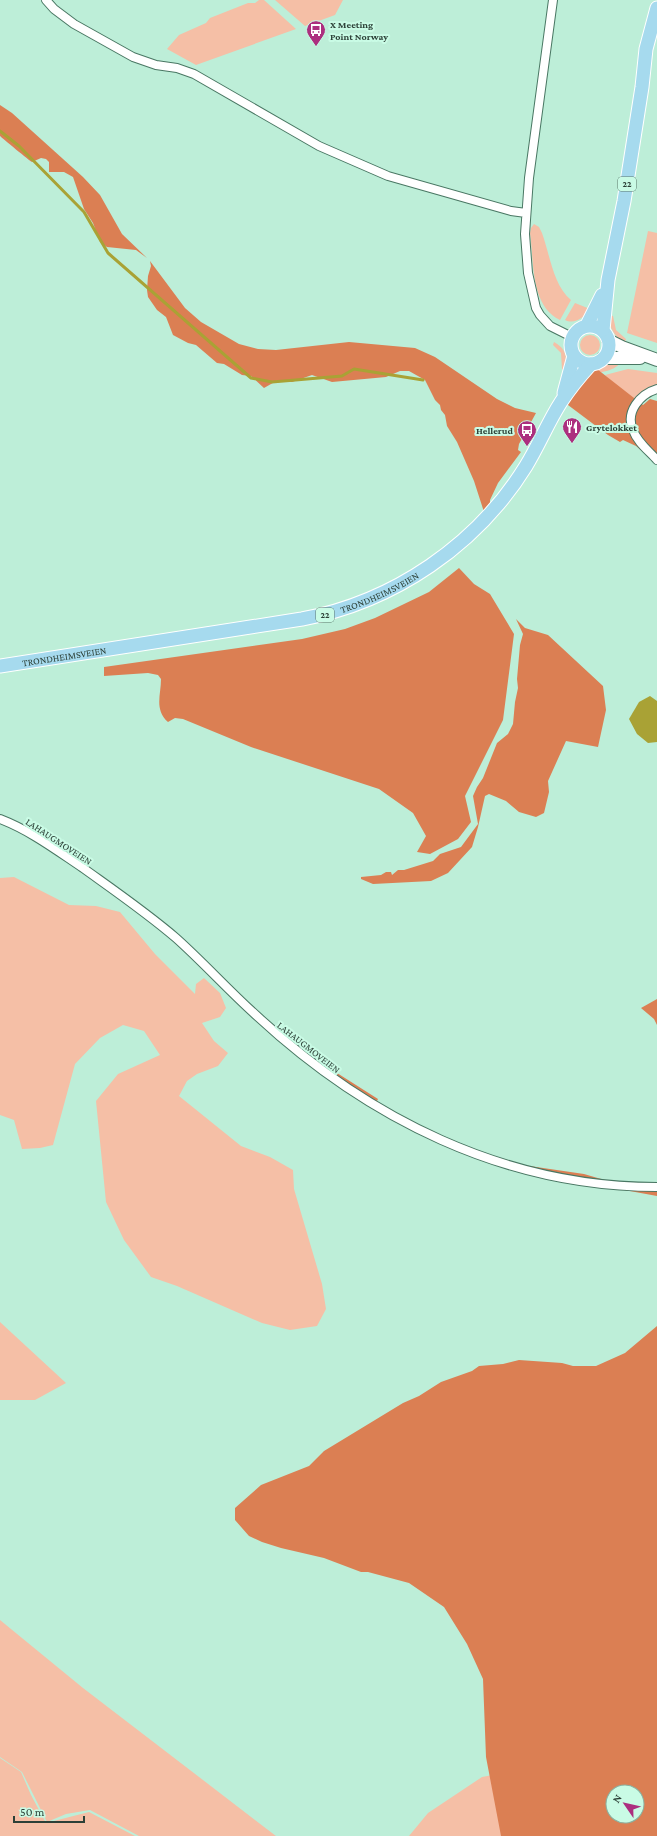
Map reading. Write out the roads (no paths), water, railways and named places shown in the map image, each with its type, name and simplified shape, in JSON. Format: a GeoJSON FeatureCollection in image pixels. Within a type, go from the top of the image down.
{"type":"FeatureCollection","features":[{"type":"Feature","properties":{"kind":"main road","name":"22"},"geometry":{"type":"LineString","coordinates":[[591,364],[603,358],[608,350],[605,335],[608,280],[623,207],[642,87],[646,49],[657,8]]}},
{"type":"Feature","properties":{"kind":"main road","name":"22"},"geometry":{"type":"LineString","coordinates":[[642,87],[657,39]]}},
{"type":"Feature","properties":{"kind":"main road","name":"22"},"geometry":{"type":"LineString","coordinates":[[574,356],[570,347],[572,337],[580,328],[587,325],[608,280]]}},
{"type":"Feature","properties":{"kind":"main road"},"geometry":{"type":"LineString","coordinates":[[587,325],[596,326],[605,335],[652,359]]}},
{"type":"Feature","properties":{"kind":"main road"},"geometry":{"type":"LineString","coordinates":[[574,356],[584,363],[591,364]]}},
{"type":"Feature","properties":{"kind":"main road","name":"TRONDHEIMSVEIEN"},"geometry":{"type":"LineString","coordinates":[[561,403],[574,356]]}},
{"type":"Feature","properties":{"kind":"main road"},"geometry":{"type":"LineString","coordinates":[[603,358],[652,359]]}},
{"type":"Feature","properties":{"kind":"main road","name":"TRONDHEIMSVEIEN"},"geometry":{"type":"LineString","coordinates":[[0,666],[295,621],[335,612],[375,597],[402,583],[441,558],[486,518],[507,493],[526,466],[561,403],[591,364]]}},
{"type":"Feature","properties":{"kind":"street"},"geometry":{"type":"LineString","coordinates":[[46,0],[54,9],[74,24],[133,57],[156,65],[177,68],[194,74],[319,146],[388,176],[511,211],[526,213]]}},
{"type":"Feature","properties":{"kind":"street"},"geometry":{"type":"LineString","coordinates":[[553,0],[526,213],[525,234],[528,273],[536,308],[550,326],[572,337]]}},
{"type":"Feature","properties":{"kind":"street"},"geometry":{"type":"LineString","coordinates":[[657,389],[647,393],[637,401],[631,418],[633,431],[636,437],[657,460]]}},
{"type":"Feature","properties":{"kind":"street","name":"LAHAUGMOVEIEN"},"geometry":{"type":"LineString","coordinates":[[0,819],[21,828],[45,842],[135,905],[175,938],[284,1041],[336,1081],[382,1111],[448,1143],[516,1168],[599,1185],[657,1187]]}},
{"type":"Feature","properties":{"kind":"waterway"},"geometry":{"type":"LineString","coordinates":[[0,131],[19,146],[84,212],[108,253],[251,378],[272,382],[342,376],[354,369],[423,380]]}},
{"type":"Feature","properties":{"kind":"place","name":"X Meeting Point Norway"},"geometry":{"type":"Point","coordinates":[316,47]}},
{"type":"Feature","properties":{"kind":"place","name":"Grytelokket"},"geometry":{"type":"Point","coordinates":[572,444]}},
{"type":"Feature","properties":{"kind":"place","name":"Hellerud"},"geometry":{"type":"Point","coordinates":[527,447]}}]}
